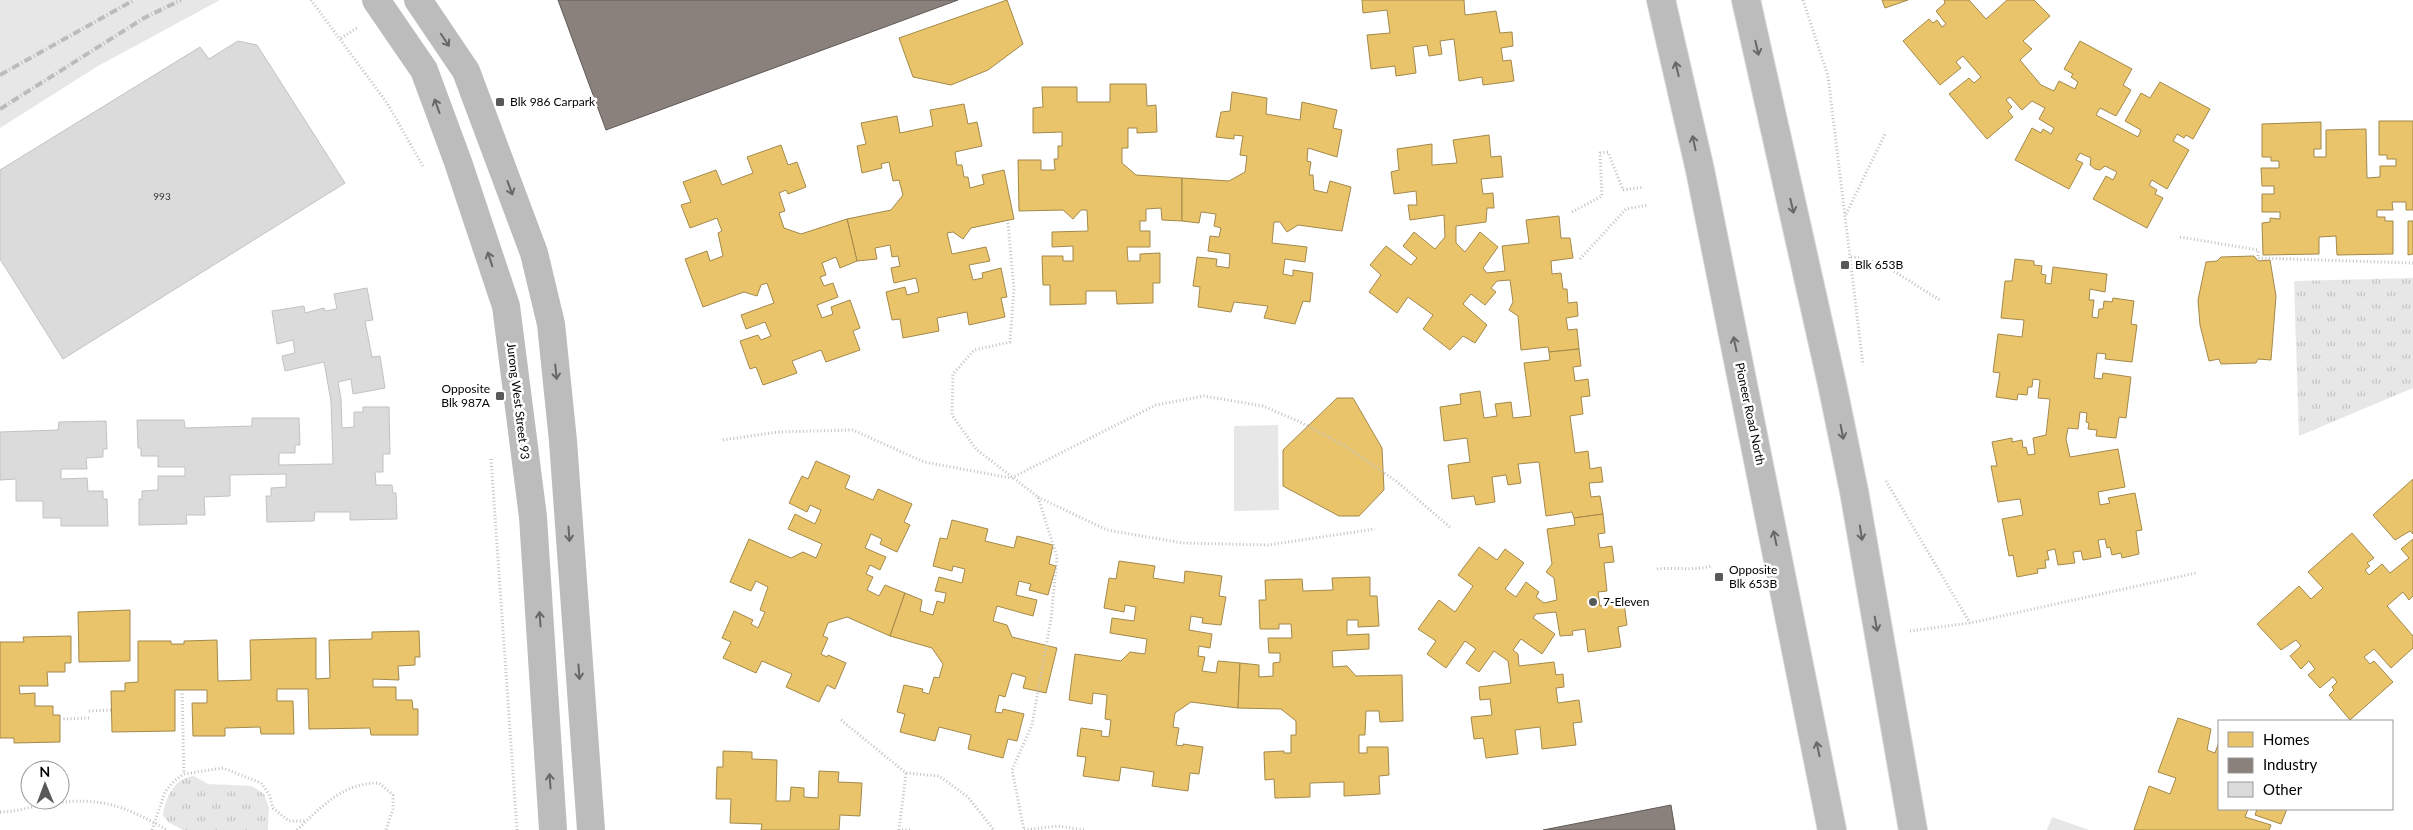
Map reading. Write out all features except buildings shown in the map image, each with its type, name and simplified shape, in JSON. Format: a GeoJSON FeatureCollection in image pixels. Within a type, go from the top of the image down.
{"type":"FeatureCollection","features":[{"type":"Feature","properties":{"kind":"street","name":"Jurong West Street 93"},"geometry":{"type":"LineString","coordinates":[[376,0],[424,70],[458,162],[506,306],[533,516],[553,830]]}},
{"type":"Feature","properties":{"kind":"street"},"geometry":{"type":"LineString","coordinates":[[418,0],[466,71],[534,253],[551,324],[563,441],[591,830]]}},
{"type":"Feature","properties":{"kind":"street","name":"Pioneer Road North"},"geometry":{"type":"LineString","coordinates":[[1661,0],[1700,170],[1832,830]]}},
{"type":"Feature","properties":{"kind":"street"},"geometry":{"type":"LineString","coordinates":[[1746,0],[1846,452],[1913,830]]}},
{"type":"Feature","properties":{"kind":"path"},"geometry":{"type":"LineString","coordinates":[[311,0],[388,103],[428,175]]}},
{"type":"Feature","properties":{"kind":"path"},"geometry":{"type":"LineString","coordinates":[[1803,0],[1828,76],[1863,369]]}},
{"type":"Feature","properties":{"kind":"path"},"geometry":{"type":"LineString","coordinates":[[1846,215],[1886,132]]}},
{"type":"Feature","properties":{"kind":"path"},"geometry":{"type":"LineString","coordinates":[[1572,212],[1602,196],[1600,154],[1608,152],[1623,190],[1644,187]]}},
{"type":"Feature","properties":{"kind":"path"},"geometry":{"type":"LineString","coordinates":[[1580,259],[1626,210],[1648,205]]}},
{"type":"Feature","properties":{"kind":"path"},"geometry":{"type":"LineString","coordinates":[[1008,223],[1014,289],[1010,342],[974,350],[953,374],[952,415],[976,449],[1011,478],[1038,497],[1107,530],[1184,543],[1268,545],[1374,530]]}},
{"type":"Feature","properties":{"kind":"path"},"geometry":{"type":"LineString","coordinates":[[2180,237],[2258,250],[2258,258],[2413,263]]}},
{"type":"Feature","properties":{"kind":"path"},"geometry":{"type":"LineString","coordinates":[[1851,257],[1863,258],[1877,263],[1940,300]]}},
{"type":"Feature","properties":{"kind":"path"},"geometry":{"type":"LineString","coordinates":[[723,440],[778,432],[853,430],[924,462],[1011,478],[1156,406],[1204,396],[1263,406],[1298,421],[1345,446],[1396,481],[1451,528]]}},
{"type":"Feature","properties":{"kind":"path"},"geometry":{"type":"LineString","coordinates":[[490,452],[517,830]]}},
{"type":"Feature","properties":{"kind":"path"},"geometry":{"type":"LineString","coordinates":[[1881,472],[1970,623]]}},
{"type":"Feature","properties":{"kind":"path"},"geometry":{"type":"LineString","coordinates":[[1038,497],[1057,557],[1051,619],[1032,725],[1012,770],[1024,830],[1058,826],[1086,830]]}},
{"type":"Feature","properties":{"kind":"path"},"geometry":{"type":"LineString","coordinates":[[1658,570],[1673,568],[1702,569],[1711,566]]}},
{"type":"Feature","properties":{"kind":"path"},"geometry":{"type":"LineString","coordinates":[[1908,631],[1970,623],[2196,573]]}},
{"type":"Feature","properties":{"kind":"path"},"geometry":{"type":"LineString","coordinates":[[1906,622],[1910,641]]}},
{"type":"Feature","properties":{"kind":"path"},"geometry":{"type":"LineString","coordinates":[[182,690],[184,774]]}},
{"type":"Feature","properties":{"kind":"path"},"geometry":{"type":"LineString","coordinates":[[88,711],[112,710]]}},
{"type":"Feature","properties":{"kind":"path"},"geometry":{"type":"LineString","coordinates":[[60,720],[89,718]]}},
{"type":"Feature","properties":{"kind":"path"},"geometry":{"type":"LineString","coordinates":[[841,720],[906,773],[940,776],[968,797],[994,830]]}},
{"type":"Feature","properties":{"kind":"path"},"geometry":{"type":"LineString","coordinates":[[152,830],[153,822],[165,792],[174,781],[184,774],[224,768],[261,783],[268,794],[273,808],[289,821],[306,821]]}},
{"type":"Feature","properties":{"kind":"path"},"geometry":{"type":"LineString","coordinates":[[906,773],[901,830],[910,830]]}},
{"type":"Feature","properties":{"kind":"path"},"geometry":{"type":"LineString","coordinates":[[297,830],[320,806],[362,783],[379,783],[393,795],[393,809],[386,830]]}},
{"type":"Feature","properties":{"kind":"path"},"geometry":{"type":"LineString","coordinates":[[0,812],[18,812],[51,803],[94,800],[123,807],[167,830]]}},
{"type":"Feature","properties":{"kind":"green space"},"geometry":{"type":"Polygon","coordinates":[[[0,0],[220,0],[98,66],[0,128],[0,0]]]}},
{"type":"Feature","properties":{"kind":"green space"},"geometry":{"type":"Polygon","coordinates":[[[2413,278],[2413,388],[2299,436],[2294,281],[2413,278]]]}},
{"type":"Feature","properties":{"kind":"green space"},"geometry":{"type":"Polygon","coordinates":[[[1278,425],[1279,510],[1234,511],[1234,426],[1278,425]]]}},
{"type":"Feature","properties":{"kind":"green space"},"geometry":{"type":"Polygon","coordinates":[[[194,776],[208,784],[252,786],[264,794],[269,808],[268,830],[183,830],[168,822],[163,815],[169,795],[181,780],[194,776]]]}},
{"type":"Feature","properties":{"kind":"green space"},"geometry":{"type":"Polygon","coordinates":[[[2052,817],[2089,830],[2047,830],[2052,817]]]}},
{"type":"Feature","properties":{"kind":"railway"},"geometry":{"type":"LineString","coordinates":[[0,75],[134,0]]}},
{"type":"Feature","properties":{"kind":"railway"},"geometry":{"type":"LineString","coordinates":[[0,109],[144,18],[181,0]]}},
{"type":"Feature","properties":{"kind":"place","name":"Blk 986 Carpark"},"geometry":{"type":"Point","coordinates":[500,102]}},
{"type":"Feature","properties":{"kind":"place","name":"Blk 653B"},"geometry":{"type":"Point","coordinates":[1845,265]}},
{"type":"Feature","properties":{"kind":"place","name":"Opposite Blk 987A"},"geometry":{"type":"Point","coordinates":[500,396]}},
{"type":"Feature","properties":{"kind":"place","name":"Opposite Blk 653B"},"geometry":{"type":"Point","coordinates":[1719,577]}},
{"type":"Feature","properties":{"kind":"place","name":"7-Eleven"},"geometry":{"type":"Point","coordinates":[1593,602]}}]}
